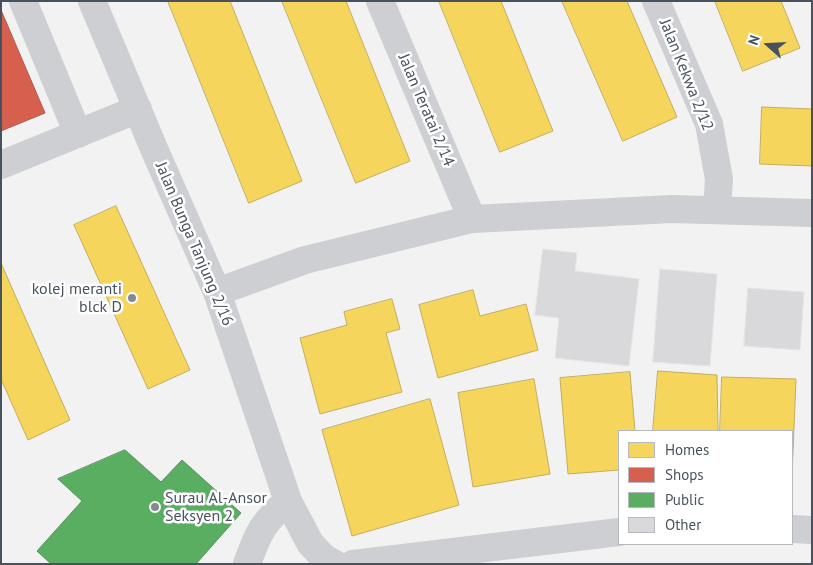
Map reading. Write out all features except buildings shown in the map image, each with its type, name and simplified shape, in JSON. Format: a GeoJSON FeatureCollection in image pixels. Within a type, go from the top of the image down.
{"type":"FeatureCollection","features":[{"type":"Feature","properties":{"kind":"street"},"geometry":{"type":"LineString","coordinates":[[23,1],[78,134]]}},
{"type":"Feature","properties":{"kind":"street","name":"Jalan Bunga Tanjung 2/16"},"geometry":{"type":"LineString","coordinates":[[92,1],[217,292],[288,501],[310,543],[323,557],[335,564]]}},
{"type":"Feature","properties":{"kind":"street","name":"Jalan Teratai 2/14"},"geometry":{"type":"LineString","coordinates":[[380,1],[472,219]]}},
{"type":"Feature","properties":{"kind":"street","name":"Jalan Kekwa 2/12"},"geometry":{"type":"LineString","coordinates":[[656,1],[709,124],[719,179],[718,210]]}},
{"type":"Feature","properties":{"kind":"street"},"geometry":{"type":"LineString","coordinates":[[1,166],[138,110]]}},
{"type":"Feature","properties":{"kind":"street"},"geometry":{"type":"LineString","coordinates":[[217,292],[305,260],[472,219],[672,209],[812,212]]}},
{"type":"Feature","properties":{"kind":"street"},"geometry":{"type":"LineString","coordinates":[[247,564],[264,523],[288,501]]}},
{"type":"Feature","properties":{"kind":"street"},"geometry":{"type":"LineString","coordinates":[[793,529],[812,530]]}},
{"type":"Feature","properties":{"kind":"street"},"geometry":{"type":"LineString","coordinates":[[359,563],[618,532]]}},
{"type":"Feature","properties":{"kind":"place","name":"kolej meranti blck D"},"geometry":{"type":"Point","coordinates":[132,298]}},
{"type":"Feature","properties":{"kind":"place","name":"Surau Al-Ansor Seksyen 2"},"geometry":{"type":"Point","coordinates":[155,507]}}]}
